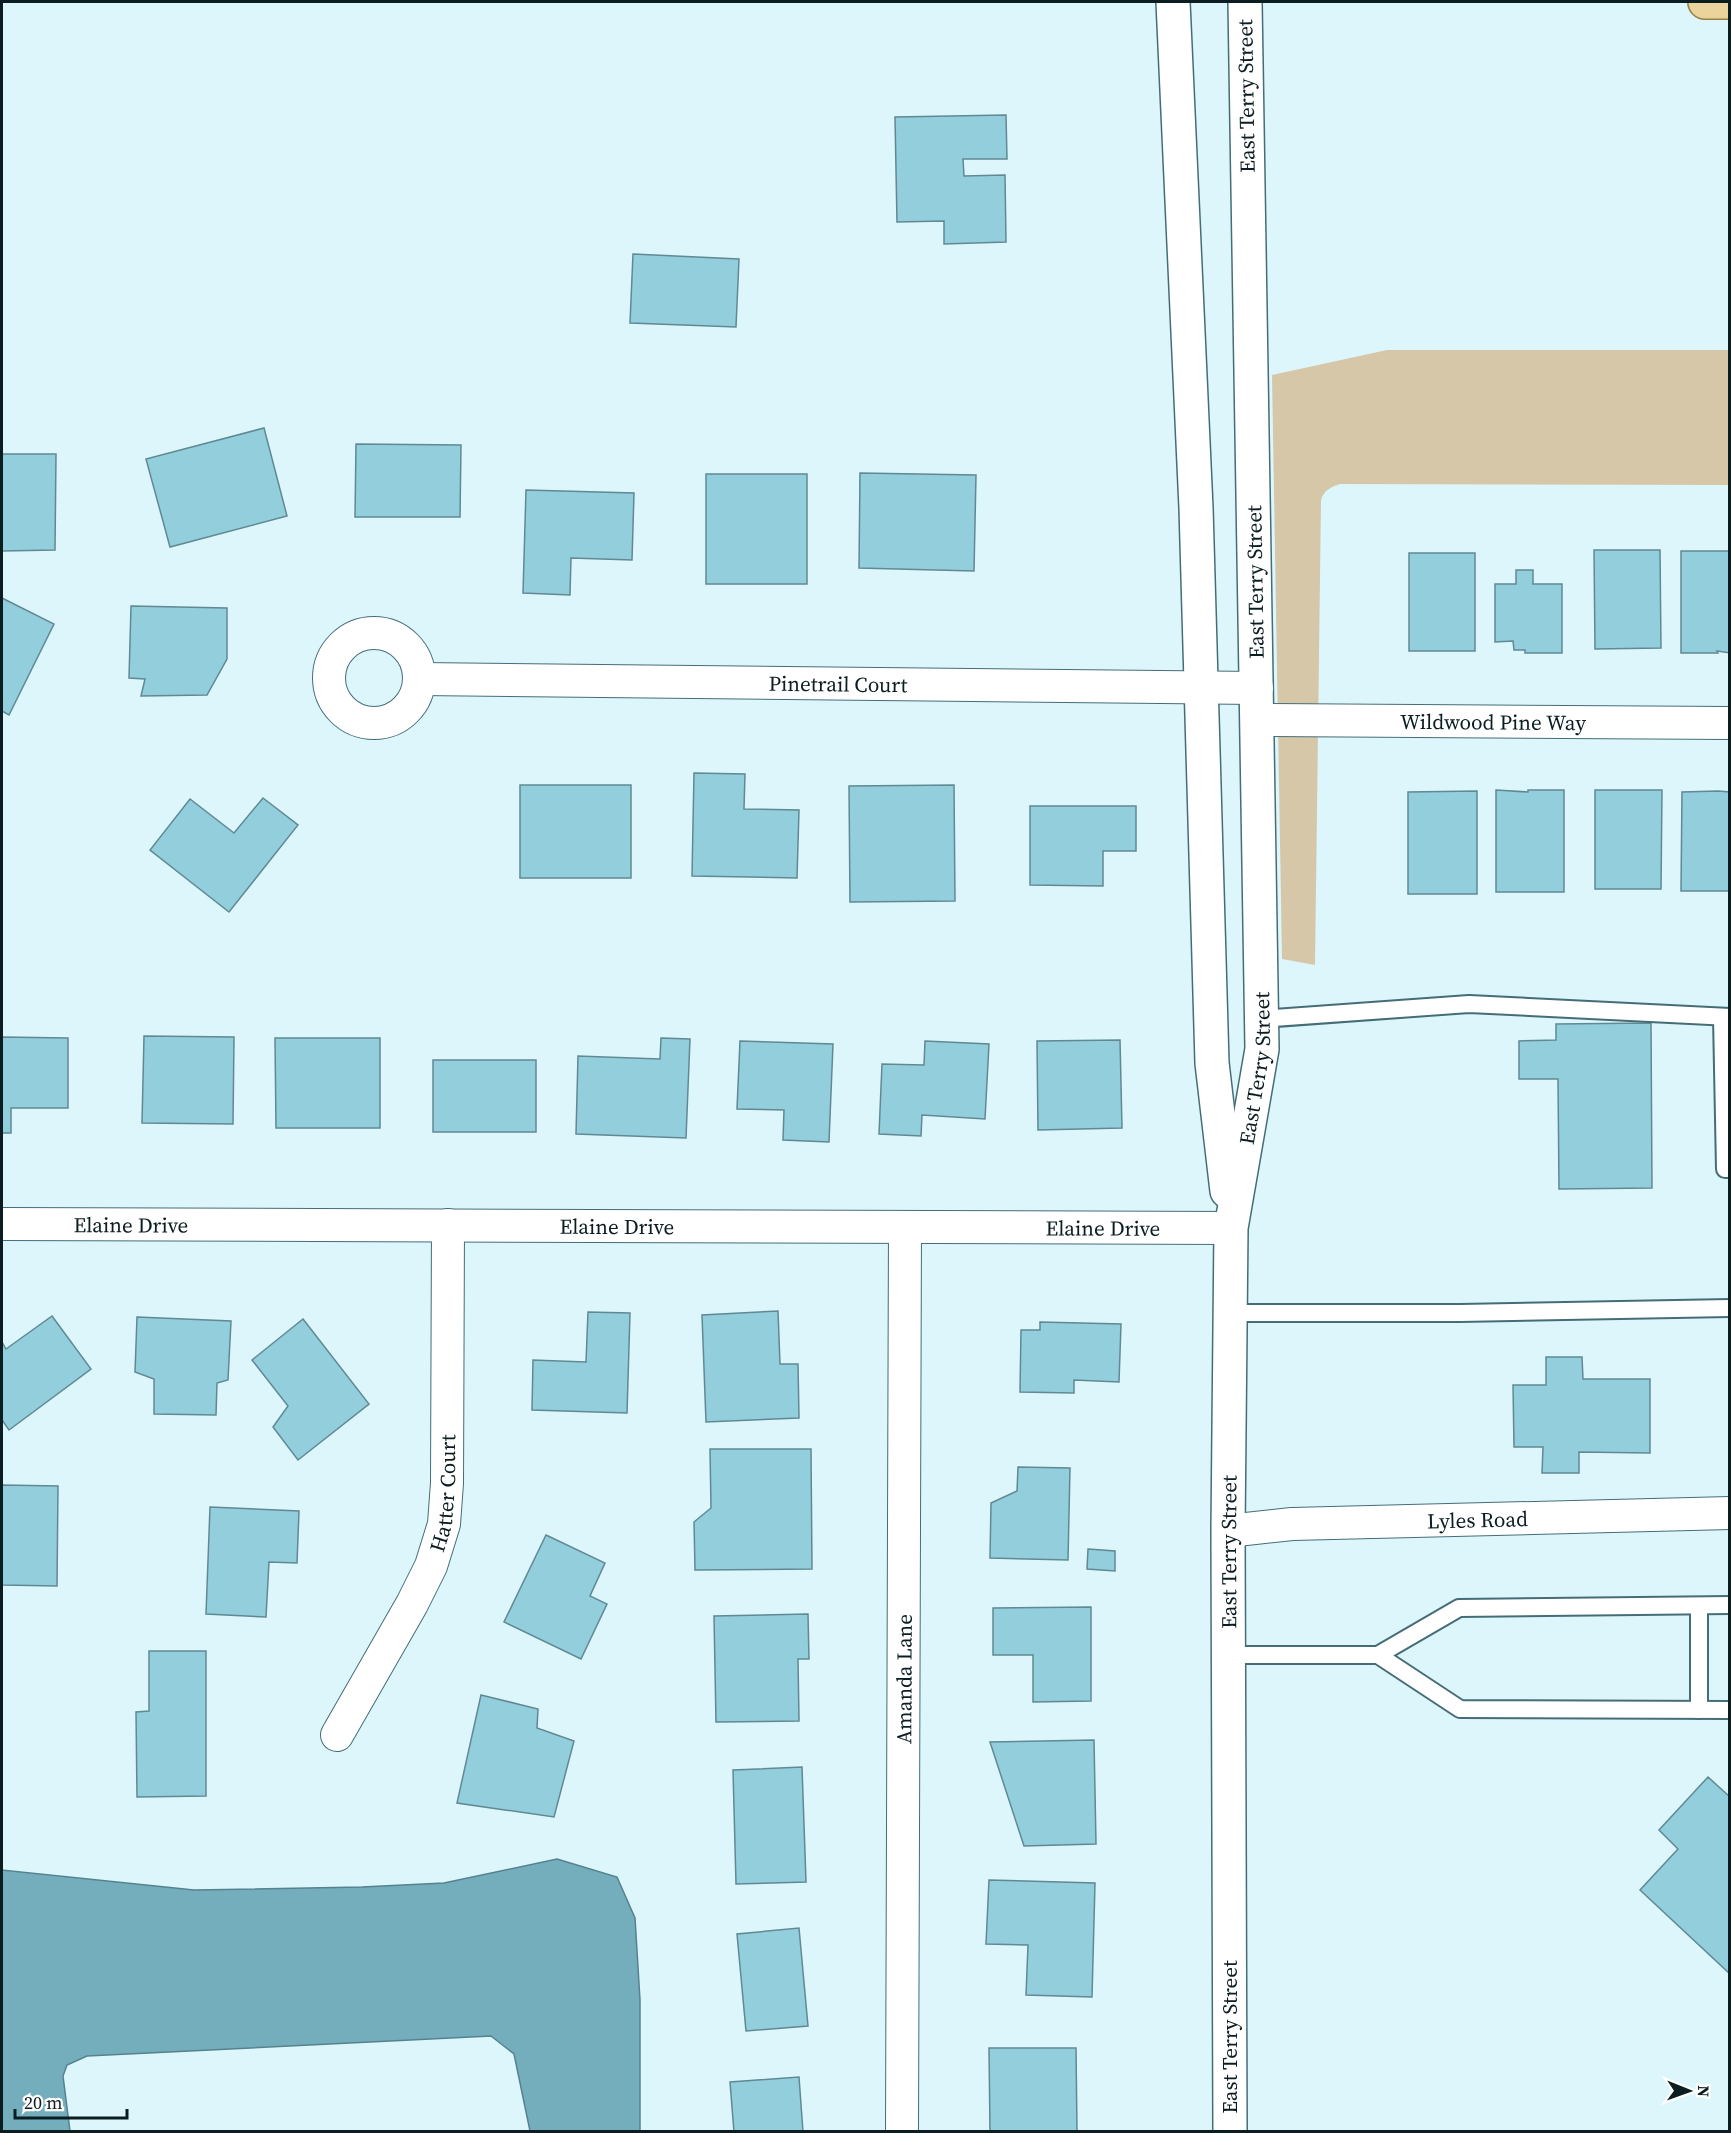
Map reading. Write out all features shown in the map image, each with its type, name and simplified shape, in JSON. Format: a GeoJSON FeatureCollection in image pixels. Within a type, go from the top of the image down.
{"type":"FeatureCollection","features":[{"type":"Feature","properties":{"kind":"main road"},"geometry":{"type":"LineString","coordinates":[[1705,2],[1730,2]]}},
{"type":"Feature","properties":{"kind":"street"},"geometry":{"type":"LineString","coordinates":[[1173,2],[1196,508],[1212,1063],[1231,1228]]}},
{"type":"Feature","properties":{"kind":"street","name":"East Terry Street"},"geometry":{"type":"LineString","coordinates":[[1230,2132],[1228,1532],[1231,1228],[1262,1049],[1245,2]]}},
{"type":"Feature","properties":{"kind":"street","name":"Pinetrail Court"},"geometry":{"type":"LineString","coordinates":[[420,680],[1257,688]]}},
{"type":"Feature","properties":{"kind":"street","name":"Wildwood Pine Way"},"geometry":{"type":"LineString","coordinates":[[1257,720],[1730,723]]}},
{"type":"Feature","properties":{"kind":"street","name":"Elaine Drive"},"geometry":{"type":"LineString","coordinates":[[2,1224],[1231,1228]]}},
{"type":"Feature","properties":{"kind":"street","name":"Hatter Court"},"geometry":{"type":"LineString","coordinates":[[337,1735],[417,1594],[431,1566],[444,1524],[447,1483],[448,1225]]}},
{"type":"Feature","properties":{"kind":"street","name":"Amanda Lane"},"geometry":{"type":"LineString","coordinates":[[902,2132],[905,1227]]}},
{"type":"Feature","properties":{"kind":"street","name":"Lyles Road"},"geometry":{"type":"LineString","coordinates":[[1228,1532],[1292,1524],[1730,1513]]}},
{"type":"Feature","properties":{"kind":"lane"},"geometry":{"type":"LineString","coordinates":[[1261,1019],[1468,1004],[1726,1017],[1725,1169],[1730,1169]]}},
{"type":"Feature","properties":{"kind":"lane"},"geometry":{"type":"LineString","coordinates":[[1230,1313],[1448,1313],[1730,1308]]}},
{"type":"Feature","properties":{"kind":"lane"},"geometry":{"type":"LineString","coordinates":[[1229,1655],[1378,1655],[1459,1608],[1730,1605]]}},
{"type":"Feature","properties":{"kind":"lane"},"geometry":{"type":"LineString","coordinates":[[1698,1710],[1699,1606]]}},
{"type":"Feature","properties":{"kind":"lane"},"geometry":{"type":"LineString","coordinates":[[1378,1655],[1460,1709],[1730,1710]]}},
{"type":"Feature","properties":{"kind":"shaded area"},"geometry":{"type":"Polygon","coordinates":[[[1387,350],[1729,350],[1729,485],[1340,484],[1326,491],[1321,500],[1315,965],[1282,959],[1272,375],[1387,350]]]}},
{"type":"Feature","properties":{"kind":"water"},"geometry":{"type":"Polygon","coordinates":[[[557,1859],[617,1877],[635,1918],[640,2000],[640,2131],[530,2131],[514,2054],[491,2036],[87,2056],[67,2065],[63,2076],[70,2131],[2,2131],[2,1870],[194,1890],[362,1887],[444,1883],[557,1859]]]}},
{"type":"Feature","properties":{"kind":"building"},"geometry":{"type":"Polygon","coordinates":[[[1006,115],[1007,159],[963,159],[964,176],[1005,175],[1006,242],[944,244],[944,221],[897,222],[895,117],[1006,115]]]}},
{"type":"Feature","properties":{"kind":"building"},"geometry":{"type":"Polygon","coordinates":[[[633,254],[739,259],[736,327],[630,323],[633,254]]]}},
{"type":"Feature","properties":{"kind":"building"},"geometry":{"type":"Polygon","coordinates":[[[264,428],[287,516],[170,547],[146,459],[264,428]]]}},
{"type":"Feature","properties":{"kind":"building"},"geometry":{"type":"Polygon","coordinates":[[[356,444],[461,445],[460,517],[355,517],[356,444]]]}},
{"type":"Feature","properties":{"kind":"building"},"geometry":{"type":"Polygon","coordinates":[[[2,454],[56,454],[55,550],[2,551],[2,454]]]}},
{"type":"Feature","properties":{"kind":"building"},"geometry":{"type":"Polygon","coordinates":[[[860,473],[976,475],[974,571],[859,568],[860,473]]]}},
{"type":"Feature","properties":{"kind":"building"},"geometry":{"type":"Polygon","coordinates":[[[706,474],[807,474],[807,584],[706,584],[706,474]]]}},
{"type":"Feature","properties":{"kind":"building"},"geometry":{"type":"Polygon","coordinates":[[[526,490],[634,493],[632,560],[571,558],[570,595],[523,593],[526,490]]]}},
{"type":"Feature","properties":{"kind":"building"},"geometry":{"type":"Polygon","coordinates":[[[1594,550],[1660,550],[1661,648],[1595,649],[1594,550]]]}},
{"type":"Feature","properties":{"kind":"building"},"geometry":{"type":"Polygon","coordinates":[[[1681,551],[1730,551],[1730,653],[1717,651],[1718,653],[1681,653],[1681,551]]]}},
{"type":"Feature","properties":{"kind":"building"},"geometry":{"type":"Polygon","coordinates":[[[1409,553],[1475,553],[1475,651],[1409,651],[1409,553]]]}},
{"type":"Feature","properties":{"kind":"building"},"geometry":{"type":"Polygon","coordinates":[[[1516,570],[1533,570],[1533,584],[1562,584],[1562,653],[1525,653],[1525,650],[1514,650],[1513,641],[1495,642],[1495,584],[1516,584],[1516,570]]]}},
{"type":"Feature","properties":{"kind":"building"},"geometry":{"type":"Polygon","coordinates":[[[2,598],[54,624],[9,715],[2,711],[2,598]]]}},
{"type":"Feature","properties":{"kind":"building"},"geometry":{"type":"Polygon","coordinates":[[[131,606],[227,608],[227,659],[207,695],[141,696],[145,679],[129,678],[131,606]]]}},
{"type":"Feature","properties":{"kind":"building"},"geometry":{"type":"Polygon","coordinates":[[[694,773],[745,774],[744,809],[799,810],[797,878],[692,876],[694,773]]]}},
{"type":"Feature","properties":{"kind":"building"},"geometry":{"type":"Polygon","coordinates":[[[520,785],[631,785],[631,878],[520,878],[520,785]]]}},
{"type":"Feature","properties":{"kind":"building"},"geometry":{"type":"Polygon","coordinates":[[[954,785],[955,901],[850,902],[849,786],[954,785]]]}},
{"type":"Feature","properties":{"kind":"building"},"geometry":{"type":"Polygon","coordinates":[[[1496,790],[1528,792],[1528,790],[1564,790],[1564,892],[1496,892],[1496,790]]]}},
{"type":"Feature","properties":{"kind":"building"},"geometry":{"type":"Polygon","coordinates":[[[1595,790],[1662,790],[1661,889],[1595,889],[1595,790]]]}},
{"type":"Feature","properties":{"kind":"building"},"geometry":{"type":"Polygon","coordinates":[[[1477,791],[1477,894],[1408,894],[1408,792],[1477,791]]]}},
{"type":"Feature","properties":{"kind":"building"},"geometry":{"type":"Polygon","coordinates":[[[1682,792],[1730,792],[1730,891],[1681,891],[1682,792]]]}},
{"type":"Feature","properties":{"kind":"building"},"geometry":{"type":"Polygon","coordinates":[[[263,798],[298,825],[229,912],[150,850],[190,799],[234,833],[263,798]]]}},
{"type":"Feature","properties":{"kind":"building"},"geometry":{"type":"Polygon","coordinates":[[[1030,806],[1136,806],[1136,851],[1103,851],[1103,886],[1030,885],[1030,806]]]}},
{"type":"Feature","properties":{"kind":"building"},"geometry":{"type":"Polygon","coordinates":[[[1651,1023],[1652,1188],[1559,1189],[1558,1079],[1519,1079],[1519,1041],[1556,1040],[1556,1024],[1651,1023]]]}},
{"type":"Feature","properties":{"kind":"building"},"geometry":{"type":"Polygon","coordinates":[[[144,1036],[234,1037],[233,1124],[142,1123],[144,1036]]]}},
{"type":"Feature","properties":{"kind":"building"},"geometry":{"type":"Polygon","coordinates":[[[2,1037],[68,1038],[68,1108],[11,1108],[11,1133],[2,1133],[2,1037]]]}},
{"type":"Feature","properties":{"kind":"building"},"geometry":{"type":"Polygon","coordinates":[[[275,1038],[380,1038],[380,1128],[276,1128],[275,1038]]]}},
{"type":"Feature","properties":{"kind":"building"},"geometry":{"type":"Polygon","coordinates":[[[661,1038],[690,1039],[686,1138],[576,1134],[578,1056],[660,1059],[661,1038]]]}},
{"type":"Feature","properties":{"kind":"building"},"geometry":{"type":"Polygon","coordinates":[[[1120,1040],[1122,1128],[1038,1130],[1037,1041],[1120,1040]]]}},
{"type":"Feature","properties":{"kind":"building"},"geometry":{"type":"Polygon","coordinates":[[[740,1041],[833,1044],[829,1142],[783,1140],[784,1110],[737,1109],[740,1041]]]}},
{"type":"Feature","properties":{"kind":"building"},"geometry":{"type":"Polygon","coordinates":[[[925,1041],[989,1044],[985,1119],[922,1115],[921,1136],[879,1134],[882,1064],[924,1065],[925,1041]]]}},
{"type":"Feature","properties":{"kind":"building"},"geometry":{"type":"Polygon","coordinates":[[[433,1060],[536,1060],[536,1132],[433,1132],[433,1060]]]}},
{"type":"Feature","properties":{"kind":"building"},"geometry":{"type":"Polygon","coordinates":[[[778,1311],[780,1364],[798,1364],[799,1418],[706,1422],[702,1315],[778,1311]]]}},
{"type":"Feature","properties":{"kind":"building"},"geometry":{"type":"Polygon","coordinates":[[[588,1312],[630,1313],[627,1413],[532,1410],[533,1360],[586,1362],[588,1312]]]}},
{"type":"Feature","properties":{"kind":"building"},"geometry":{"type":"Polygon","coordinates":[[[52,1316],[91,1369],[9,1430],[2,1420],[2,1342],[6,1349],[52,1316]]]}},
{"type":"Feature","properties":{"kind":"building"},"geometry":{"type":"Polygon","coordinates":[[[137,1317],[231,1321],[228,1380],[217,1383],[216,1415],[154,1414],[154,1379],[135,1372],[137,1317]]]}},
{"type":"Feature","properties":{"kind":"building"},"geometry":{"type":"Polygon","coordinates":[[[303,1319],[369,1404],[298,1460],[273,1427],[288,1406],[252,1360],[303,1319]]]}},
{"type":"Feature","properties":{"kind":"building"},"geometry":{"type":"Polygon","coordinates":[[[1040,1322],[1121,1324],[1119,1382],[1074,1380],[1074,1393],[1020,1392],[1021,1330],[1040,1330],[1040,1322]]]}},
{"type":"Feature","properties":{"kind":"building"},"geometry":{"type":"Polygon","coordinates":[[[1546,1357],[1582,1357],[1583,1379],[1650,1379],[1650,1453],[1579,1452],[1579,1473],[1542,1473],[1543,1447],[1514,1447],[1513,1385],[1546,1385],[1546,1357]]]}},
{"type":"Feature","properties":{"kind":"building"},"geometry":{"type":"Polygon","coordinates":[[[710,1449],[811,1449],[812,1569],[695,1570],[694,1522],[711,1508],[710,1449]]]}},
{"type":"Feature","properties":{"kind":"building"},"geometry":{"type":"Polygon","coordinates":[[[1018,1467],[1070,1468],[1068,1560],[990,1558],[991,1503],[1017,1491],[1018,1467]]]}},
{"type":"Feature","properties":{"kind":"building"},"geometry":{"type":"Polygon","coordinates":[[[2,1485],[58,1486],[57,1586],[2,1585],[2,1485]]]}},
{"type":"Feature","properties":{"kind":"building"},"geometry":{"type":"Polygon","coordinates":[[[210,1507],[299,1511],[297,1563],[269,1562],[266,1617],[206,1614],[210,1507]]]}},
{"type":"Feature","properties":{"kind":"building"},"geometry":{"type":"Polygon","coordinates":[[[546,1535],[605,1563],[590,1596],[607,1604],[581,1659],[504,1622],[546,1535]]]}},
{"type":"Feature","properties":{"kind":"building"},"geometry":{"type":"Polygon","coordinates":[[[1088,1549],[1115,1551],[1115,1571],[1087,1569],[1088,1549]]]}},
{"type":"Feature","properties":{"kind":"building"},"geometry":{"type":"Polygon","coordinates":[[[1091,1607],[1091,1701],[1033,1702],[1033,1655],[993,1655],[993,1608],[1091,1607]]]}},
{"type":"Feature","properties":{"kind":"building"},"geometry":{"type":"Polygon","coordinates":[[[808,1614],[809,1659],[798,1659],[799,1721],[716,1722],[714,1616],[808,1614]]]}},
{"type":"Feature","properties":{"kind":"building"},"geometry":{"type":"Polygon","coordinates":[[[149,1651],[206,1651],[206,1796],[137,1797],[136,1712],[149,1711],[149,1651]]]}},
{"type":"Feature","properties":{"kind":"building"},"geometry":{"type":"Polygon","coordinates":[[[481,1695],[538,1709],[537,1728],[574,1741],[554,1817],[457,1803],[481,1695]]]}},
{"type":"Feature","properties":{"kind":"building"},"geometry":{"type":"Polygon","coordinates":[[[1094,1740],[1096,1844],[1024,1846],[990,1742],[1094,1740]]]}},
{"type":"Feature","properties":{"kind":"building"},"geometry":{"type":"Polygon","coordinates":[[[802,1767],[806,1882],[736,1884],[733,1770],[802,1767]]]}},
{"type":"Feature","properties":{"kind":"building"},"geometry":{"type":"Polygon","coordinates":[[[1708,1777],[1730,1797],[1730,1974],[1640,1890],[1678,1849],[1659,1830],[1708,1777]]]}},
{"type":"Feature","properties":{"kind":"building"},"geometry":{"type":"Polygon","coordinates":[[[989,1880],[1095,1883],[1092,1997],[1026,1995],[1028,1945],[986,1944],[989,1880]]]}},
{"type":"Feature","properties":{"kind":"building"},"geometry":{"type":"Polygon","coordinates":[[[799,1928],[808,2026],[746,2031],[737,1934],[799,1928]]]}},
{"type":"Feature","properties":{"kind":"building"},"geometry":{"type":"Polygon","coordinates":[[[989,2048],[1076,2048],[1077,2132],[990,2132],[989,2048]]]}},
{"type":"Feature","properties":{"kind":"building"},"geometry":{"type":"Polygon","coordinates":[[[799,2077],[803,2132],[734,2132],[730,2082],[799,2077]]]}}]}
